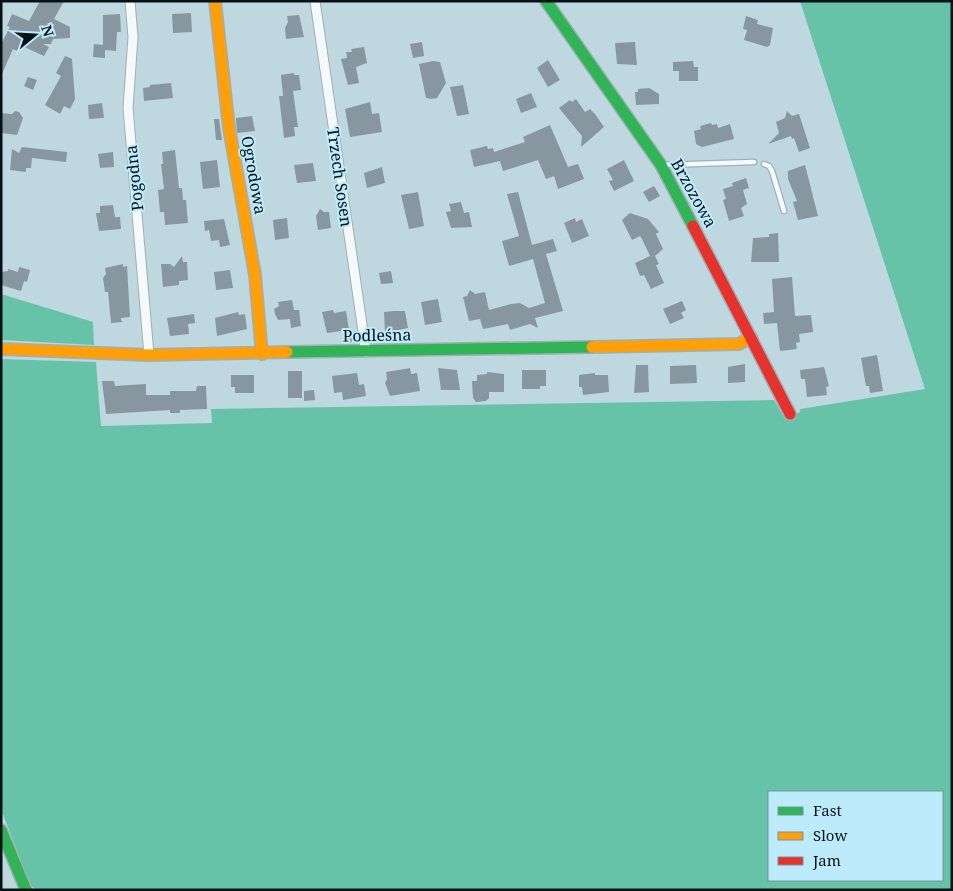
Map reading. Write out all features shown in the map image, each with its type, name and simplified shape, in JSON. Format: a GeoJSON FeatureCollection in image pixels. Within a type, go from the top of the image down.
{"type":"FeatureCollection","features":[{"type":"Feature","properties":{"kind":"street","name":"Pogodna"},"geometry":{"type":"LineString","coordinates":[[130,1],[133,37],[129,84],[130,127],[149,355]]}},
{"type":"Feature","properties":{"kind":"street","name":"Ogrodowa"},"geometry":{"type":"LineString","coordinates":[[215,1],[231,146],[250,244],[259,305],[262,354]]}},
{"type":"Feature","properties":{"kind":"street","name":"Trzech Sosen"},"geometry":{"type":"LineString","coordinates":[[315,1],[366,352]]}},
{"type":"Feature","properties":{"kind":"street","name":"Brzozowa"},"geometry":{"type":"LineString","coordinates":[[546,1],[661,165],[790,414]]}},
{"type":"Feature","properties":{"kind":"street","name":"Podleśna"},"geometry":{"type":"LineString","coordinates":[[1,349],[149,355],[262,354],[739,344],[751,337]]}},
{"type":"Feature","properties":{"kind":"street"},"geometry":{"type":"LineString","coordinates":[[1,830],[26,890]]}},
{"type":"Feature","properties":{"kind":"lane"},"geometry":{"type":"LineString","coordinates":[[661,165],[754,162]]}},
{"type":"Feature","properties":{"kind":"lane"},"geometry":{"type":"LineString","coordinates":[[764,164],[769,166],[772,171],[784,211]]}},
{"type":"Feature","properties":{"kind":"green space"},"geometry":{"type":"Polygon","coordinates":[[[800,1],[952,1],[952,890],[36,890],[30,884],[1,809],[1,359],[96,362],[101,426],[212,423],[211,409],[774,400],[785,419],[800,412],[800,409],[925,389],[800,1]]]}},
{"type":"Feature","properties":{"kind":"green space"},"geometry":{"type":"Polygon","coordinates":[[[1,294],[93,322],[94,345],[1,340],[1,294]]]}},
{"type":"Feature","properties":{"kind":"building"},"geometry":{"type":"Polygon","coordinates":[[[40,1],[64,1],[54,19],[70,27],[70,38],[53,39],[51,44],[43,44],[49,47],[44,56],[20,45],[17,51],[13,49],[1,76],[1,44],[10,27],[7,26],[12,14],[29,21],[40,1]]]}},
{"type":"Feature","properties":{"kind":"building"},"geometry":{"type":"Polygon","coordinates":[[[191,13],[192,32],[173,33],[172,14],[191,13]]]}},
{"type":"Feature","properties":{"kind":"building"},"geometry":{"type":"Polygon","coordinates":[[[120,14],[121,32],[117,32],[116,51],[105,50],[105,58],[93,57],[94,44],[103,45],[103,15],[120,14]]]}},
{"type":"Feature","properties":{"kind":"building"},"geometry":{"type":"Polygon","coordinates":[[[299,15],[304,37],[286,39],[287,16],[299,15]]]}},
{"type":"Feature","properties":{"kind":"building"},"geometry":{"type":"Polygon","coordinates":[[[746,16],[758,20],[757,24],[773,28],[770,45],[767,47],[744,40],[747,30],[743,29],[746,16]]]}},
{"type":"Feature","properties":{"kind":"building"},"geometry":{"type":"Polygon","coordinates":[[[422,42],[424,56],[413,58],[410,44],[422,42]]]}},
{"type":"Feature","properties":{"kind":"building"},"geometry":{"type":"Polygon","coordinates":[[[635,42],[637,65],[617,64],[615,43],[635,42]]]}},
{"type":"Feature","properties":{"kind":"building"},"geometry":{"type":"Polygon","coordinates":[[[364,47],[367,63],[356,67],[359,83],[348,85],[341,59],[347,58],[346,52],[352,52],[351,49],[364,47]]]}},
{"type":"Feature","properties":{"kind":"building"},"geometry":{"type":"Polygon","coordinates":[[[65,56],[72,59],[75,99],[70,109],[64,106],[60,114],[45,105],[61,76],[56,73],[65,56]]]}},
{"type":"Feature","properties":{"kind":"building"},"geometry":{"type":"Polygon","coordinates":[[[548,60],[560,80],[548,87],[537,68],[548,60]]]}},
{"type":"Feature","properties":{"kind":"building"},"geometry":{"type":"Polygon","coordinates":[[[433,61],[440,62],[446,83],[437,98],[432,99],[426,98],[419,64],[433,61]]]}},
{"type":"Feature","properties":{"kind":"building"},"geometry":{"type":"Polygon","coordinates":[[[693,61],[694,67],[698,67],[698,81],[679,81],[679,71],[673,71],[673,62],[693,61]]]}},
{"type":"Feature","properties":{"kind":"building"},"geometry":{"type":"Polygon","coordinates":[[[294,73],[294,75],[299,75],[301,90],[293,91],[298,127],[294,127],[295,136],[284,138],[279,96],[283,96],[281,75],[294,73]]]}},
{"type":"Feature","properties":{"kind":"building"},"geometry":{"type":"Polygon","coordinates":[[[28,77],[37,80],[33,90],[24,86],[28,77]]]}},
{"type":"Feature","properties":{"kind":"building"},"geometry":{"type":"Polygon","coordinates":[[[171,83],[173,98],[144,101],[143,88],[150,87],[150,85],[171,83]]]}},
{"type":"Feature","properties":{"kind":"building"},"geometry":{"type":"Polygon","coordinates":[[[463,85],[469,114],[457,116],[450,87],[463,85]]]}},
{"type":"Feature","properties":{"kind":"building"},"geometry":{"type":"Polygon","coordinates":[[[649,88],[659,94],[659,104],[636,105],[635,92],[638,92],[638,89],[649,88]]]}},
{"type":"Feature","properties":{"kind":"building"},"geometry":{"type":"Polygon","coordinates":[[[531,93],[537,107],[521,113],[516,99],[531,93]]]}},
{"type":"Feature","properties":{"kind":"building"},"geometry":{"type":"Polygon","coordinates":[[[576,99],[585,112],[590,109],[595,114],[604,127],[581,147],[582,136],[559,108],[570,100],[572,102],[576,99]]]}},
{"type":"Feature","properties":{"kind":"building"},"geometry":{"type":"Polygon","coordinates":[[[370,102],[372,114],[379,113],[382,132],[350,137],[345,109],[370,102]]]}},
{"type":"Feature","properties":{"kind":"building"},"geometry":{"type":"Polygon","coordinates":[[[102,103],[104,118],[89,119],[88,105],[102,103]]]}},
{"type":"Feature","properties":{"kind":"building"},"geometry":{"type":"Polygon","coordinates":[[[15,111],[19,112],[23,118],[17,135],[1,133],[1,113],[12,114],[15,111]]]}},
{"type":"Feature","properties":{"kind":"building"},"geometry":{"type":"Polygon","coordinates":[[[787,111],[792,116],[799,114],[810,148],[799,152],[794,138],[792,139],[791,136],[768,144],[779,133],[776,122],[785,118],[787,111]]]}},
{"type":"Feature","properties":{"kind":"building"},"geometry":{"type":"Polygon","coordinates":[[[252,116],[255,131],[237,133],[236,118],[252,116]]]}},
{"type":"Feature","properties":{"kind":"building"},"geometry":{"type":"Polygon","coordinates":[[[214,119],[219,119],[222,140],[216,140],[214,119]]]}},
{"type":"Feature","properties":{"kind":"building"},"geometry":{"type":"Polygon","coordinates":[[[711,123],[712,125],[717,124],[718,128],[730,124],[734,139],[702,147],[696,144],[694,131],[701,129],[700,126],[711,123]]]}},
{"type":"Feature","properties":{"kind":"building"},"geometry":{"type":"Polygon","coordinates":[[[550,125],[568,167],[578,164],[584,179],[558,189],[554,176],[546,179],[538,160],[503,171],[500,161],[474,167],[470,150],[487,146],[488,149],[493,148],[494,152],[525,142],[523,137],[550,125]]]}},
{"type":"Feature","properties":{"kind":"building"},"geometry":{"type":"Polygon","coordinates":[[[22,147],[67,152],[66,162],[32,158],[31,168],[26,168],[26,172],[10,170],[12,149],[19,153],[22,147]]]}},
{"type":"Feature","properties":{"kind":"building"},"geometry":{"type":"Polygon","coordinates":[[[175,150],[179,188],[182,188],[183,200],[186,200],[188,223],[165,225],[164,212],[160,212],[158,190],[164,189],[161,164],[163,164],[162,152],[175,150]]]}},
{"type":"Feature","properties":{"kind":"building"},"geometry":{"type":"Polygon","coordinates":[[[113,152],[114,167],[100,168],[98,154],[113,152]]]}},
{"type":"Feature","properties":{"kind":"building"},"geometry":{"type":"Polygon","coordinates":[[[217,160],[220,187],[203,189],[200,162],[217,160]]]}},
{"type":"Feature","properties":{"kind":"building"},"geometry":{"type":"Polygon","coordinates":[[[624,160],[634,181],[614,191],[609,181],[613,180],[607,169],[624,160]]]}},
{"type":"Feature","properties":{"kind":"building"},"geometry":{"type":"Polygon","coordinates":[[[313,163],[316,181],[297,183],[294,165],[313,163]]]}},
{"type":"Feature","properties":{"kind":"building"},"geometry":{"type":"Polygon","coordinates":[[[805,165],[818,216],[798,220],[793,202],[797,201],[788,179],[788,171],[805,165]]]}},
{"type":"Feature","properties":{"kind":"building"},"geometry":{"type":"Polygon","coordinates":[[[382,167],[385,183],[367,188],[364,173],[382,167]]]}},
{"type":"Feature","properties":{"kind":"building"},"geometry":{"type":"Polygon","coordinates":[[[746,178],[749,188],[743,190],[747,204],[741,208],[744,216],[729,221],[723,200],[726,199],[723,189],[733,186],[732,183],[746,178]]]}},
{"type":"Feature","properties":{"kind":"building"},"geometry":{"type":"Polygon","coordinates":[[[654,186],[660,196],[649,202],[643,192],[654,186]]]}},
{"type":"Feature","properties":{"kind":"building"},"geometry":{"type":"Polygon","coordinates":[[[418,192],[424,226],[409,229],[401,195],[418,192]]]}},
{"type":"Feature","properties":{"kind":"building"},"geometry":{"type":"Polygon","coordinates":[[[518,192],[532,245],[553,239],[557,251],[546,254],[563,311],[535,318],[538,328],[530,324],[510,330],[508,324],[483,329],[480,319],[469,321],[463,297],[467,296],[470,290],[475,294],[485,292],[489,310],[511,304],[520,303],[529,308],[545,303],[533,259],[509,266],[502,241],[519,236],[507,194],[518,192]]]}},
{"type":"Feature","properties":{"kind":"building"},"geometry":{"type":"Polygon","coordinates":[[[461,202],[464,213],[469,212],[472,227],[451,228],[446,212],[451,211],[449,204],[461,202]]]}},
{"type":"Feature","properties":{"kind":"building"},"geometry":{"type":"Polygon","coordinates":[[[113,205],[115,217],[120,217],[121,229],[99,231],[96,213],[100,213],[100,206],[113,205]]]}},
{"type":"Feature","properties":{"kind":"building"},"geometry":{"type":"Polygon","coordinates":[[[320,209],[324,212],[329,212],[331,228],[318,230],[316,216],[320,209]]]}},
{"type":"Feature","properties":{"kind":"building"},"geometry":{"type":"Polygon","coordinates":[[[630,213],[648,219],[659,232],[656,234],[663,249],[655,256],[659,264],[656,265],[664,283],[651,289],[644,275],[640,276],[635,263],[650,256],[640,236],[632,240],[622,220],[630,213]]]}},
{"type":"Feature","properties":{"kind":"building"},"geometry":{"type":"Polygon","coordinates":[[[287,218],[289,238],[275,240],[273,220],[287,218]]]}},
{"type":"Feature","properties":{"kind":"building"},"geometry":{"type":"Polygon","coordinates":[[[575,218],[576,222],[582,219],[589,236],[572,243],[564,223],[575,218]]]}},
{"type":"Feature","properties":{"kind":"building"},"geometry":{"type":"Polygon","coordinates":[[[224,219],[230,245],[220,247],[219,240],[211,241],[209,230],[205,231],[204,221],[224,219]]]}},
{"type":"Feature","properties":{"kind":"building"},"geometry":{"type":"Polygon","coordinates":[[[778,233],[779,262],[751,262],[753,238],[769,237],[769,234],[778,233]]]}},
{"type":"Feature","properties":{"kind":"building"},"geometry":{"type":"Polygon","coordinates":[[[182,256],[183,262],[187,262],[188,280],[179,281],[179,285],[163,287],[161,264],[170,264],[174,267],[182,256]]]}},
{"type":"Feature","properties":{"kind":"building"},"geometry":{"type":"Polygon","coordinates":[[[123,264],[123,267],[127,266],[130,317],[121,318],[122,322],[111,323],[108,292],[105,292],[103,278],[106,274],[105,268],[123,264]]]}},
{"type":"Feature","properties":{"kind":"building"},"geometry":{"type":"Polygon","coordinates":[[[19,267],[30,270],[27,282],[24,281],[21,291],[1,285],[1,272],[8,271],[8,269],[18,272],[19,267]]]}},
{"type":"Feature","properties":{"kind":"building"},"geometry":{"type":"Polygon","coordinates":[[[230,270],[233,288],[216,290],[214,272],[230,270]]]}},
{"type":"Feature","properties":{"kind":"building"},"geometry":{"type":"Polygon","coordinates":[[[391,271],[393,283],[381,284],[379,273],[391,271]]]}},
{"type":"Feature","properties":{"kind":"building"},"geometry":{"type":"Polygon","coordinates":[[[792,277],[795,316],[811,315],[813,332],[799,334],[800,342],[796,343],[797,349],[780,351],[777,323],[764,324],[763,313],[774,312],[772,279],[792,277]]]}},
{"type":"Feature","properties":{"kind":"building"},"geometry":{"type":"Polygon","coordinates":[[[438,299],[442,322],[425,325],[421,302],[438,299]]]}},
{"type":"Feature","properties":{"kind":"building"},"geometry":{"type":"Polygon","coordinates":[[[292,300],[294,310],[299,310],[301,326],[291,328],[290,319],[278,320],[274,309],[279,306],[278,302],[292,300]]]}},
{"type":"Feature","properties":{"kind":"building"},"geometry":{"type":"Polygon","coordinates":[[[682,301],[686,310],[681,313],[684,318],[670,324],[663,309],[682,301]]]}},
{"type":"Feature","properties":{"kind":"building"},"geometry":{"type":"Polygon","coordinates":[[[333,310],[334,313],[346,311],[349,330],[327,333],[322,312],[333,310]]]}},
{"type":"Feature","properties":{"kind":"building"},"geometry":{"type":"Polygon","coordinates":[[[405,311],[408,328],[385,333],[384,312],[405,311]]]}},
{"type":"Feature","properties":{"kind":"building"},"geometry":{"type":"Polygon","coordinates":[[[238,312],[239,315],[245,314],[247,329],[217,336],[215,318],[238,312]]]}},
{"type":"Feature","properties":{"kind":"building"},"geometry":{"type":"Polygon","coordinates":[[[194,314],[195,323],[188,324],[189,334],[170,336],[167,318],[194,314]]]}},
{"type":"Feature","properties":{"kind":"building"},"geometry":{"type":"Polygon","coordinates":[[[357,331],[357,336],[350,343],[346,343],[345,332],[357,331]]]}},
{"type":"Feature","properties":{"kind":"building"},"geometry":{"type":"Polygon","coordinates":[[[877,355],[883,391],[870,393],[869,386],[866,386],[861,358],[877,355]]]}},
{"type":"Feature","properties":{"kind":"building"},"geometry":{"type":"Polygon","coordinates":[[[745,364],[745,382],[728,383],[728,367],[745,364]]]}},
{"type":"Feature","properties":{"kind":"building"},"geometry":{"type":"Polygon","coordinates":[[[636,365],[648,365],[649,392],[634,393],[636,365]]]}},
{"type":"Feature","properties":{"kind":"building"},"geometry":{"type":"Polygon","coordinates":[[[696,365],[697,383],[670,384],[670,366],[696,365]]]}},
{"type":"Feature","properties":{"kind":"building"},"geometry":{"type":"Polygon","coordinates":[[[824,367],[829,386],[826,387],[827,395],[807,397],[805,379],[801,379],[800,370],[824,367]]]}},
{"type":"Feature","properties":{"kind":"building"},"geometry":{"type":"Polygon","coordinates":[[[410,368],[411,374],[417,373],[420,391],[390,396],[385,383],[387,379],[386,372],[410,368]]]}},
{"type":"Feature","properties":{"kind":"building"},"geometry":{"type":"Polygon","coordinates":[[[438,368],[457,370],[460,390],[441,390],[438,368]]]}},
{"type":"Feature","properties":{"kind":"building"},"geometry":{"type":"Polygon","coordinates":[[[522,370],[546,370],[546,386],[540,386],[540,389],[522,389],[522,370]]]}},
{"type":"Feature","properties":{"kind":"building"},"geometry":{"type":"Polygon","coordinates":[[[288,371],[302,371],[302,398],[288,398],[288,371]]]}},
{"type":"Feature","properties":{"kind":"building"},"geometry":{"type":"Polygon","coordinates":[[[487,372],[504,374],[504,392],[489,392],[489,398],[486,401],[476,402],[473,398],[472,381],[477,381],[477,375],[487,374],[487,372]]]}},
{"type":"Feature","properties":{"kind":"building"},"geometry":{"type":"Polygon","coordinates":[[[357,373],[359,385],[364,384],[366,396],[343,400],[342,392],[334,393],[332,376],[357,373]]]}},
{"type":"Feature","properties":{"kind":"building"},"geometry":{"type":"Polygon","coordinates":[[[595,373],[595,375],[608,375],[609,392],[583,395],[582,387],[579,387],[579,375],[595,373]]]}},
{"type":"Feature","properties":{"kind":"building"},"geometry":{"type":"Polygon","coordinates":[[[231,375],[254,375],[254,393],[235,393],[235,387],[231,387],[231,375]]]}},
{"type":"Feature","properties":{"kind":"building"},"geometry":{"type":"Polygon","coordinates":[[[102,381],[114,381],[115,386],[146,384],[146,395],[170,395],[170,391],[196,391],[197,386],[206,386],[207,409],[180,410],[180,413],[170,413],[170,410],[106,414],[102,381]]]}},
{"type":"Feature","properties":{"kind":"building"},"geometry":{"type":"Polygon","coordinates":[[[314,390],[315,400],[304,401],[304,391],[314,390]]]}},
{"type":"Feature","properties":{"kind":"traffic: fast"},"geometry":{"type":"LineString","coordinates":[[546,1],[661,165],[693,226]]}},
{"type":"Feature","properties":{"kind":"traffic: fast"},"geometry":{"type":"LineString","coordinates":[[287,352],[592,347]]}},
{"type":"Feature","properties":{"kind":"traffic: fast"},"geometry":{"type":"LineString","coordinates":[[1,830],[26,890]]}},
{"type":"Feature","properties":{"kind":"traffic: slow"},"geometry":{"type":"LineString","coordinates":[[215,1],[229,128],[255,275],[262,354]]}},
{"type":"Feature","properties":{"kind":"traffic: slow"},"geometry":{"type":"LineString","coordinates":[[592,347],[739,344],[751,337]]}},
{"type":"Feature","properties":{"kind":"traffic: slow"},"geometry":{"type":"LineString","coordinates":[[1,349],[149,355],[287,352]]}},
{"type":"Feature","properties":{"kind":"traffic: jam"},"geometry":{"type":"LineString","coordinates":[[693,226],[790,414]]}}]}
